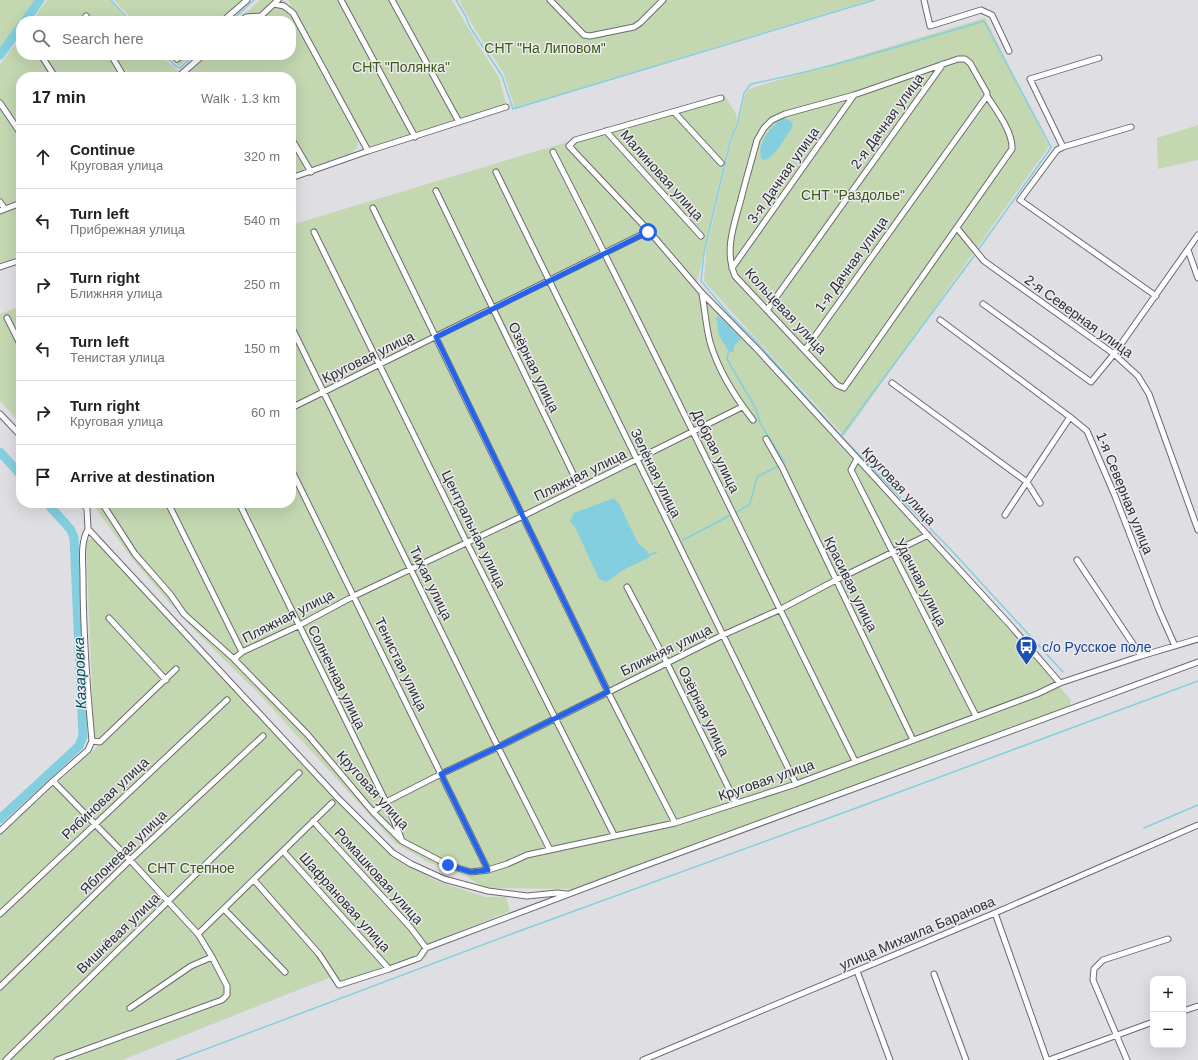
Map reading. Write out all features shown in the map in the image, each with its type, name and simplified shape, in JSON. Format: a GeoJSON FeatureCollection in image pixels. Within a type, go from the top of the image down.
{"type":"FeatureCollection","features":[{"type":"Feature","properties":{"kind":"street"},"geometry":{"type":"LineString","coordinates":[[229,16],[247,0]]}},
{"type":"Feature","properties":{"kind":"street"},"geometry":{"type":"LineString","coordinates":[[341,0],[415,137]]}},
{"type":"Feature","properties":{"kind":"street"},"geometry":{"type":"LineString","coordinates":[[392,0],[459,122]]}},
{"type":"Feature","properties":{"kind":"street"},"geometry":{"type":"LineString","coordinates":[[550,0],[584,35],[590,36],[634,27],[664,0]]}},
{"type":"Feature","properties":{"kind":"street"},"geometry":{"type":"LineString","coordinates":[[924,0],[930,26],[981,10],[992,15],[1009,51]]}},
{"type":"Feature","properties":{"kind":"street"},"geometry":{"type":"LineString","coordinates":[[261,16],[276,2],[284,6],[295,16]]}},
{"type":"Feature","properties":{"kind":"street"},"geometry":{"type":"LineString","coordinates":[[296,19],[368,151]]}},
{"type":"Feature","properties":{"kind":"street","name":"Кольцевая улица"},"geometry":{"type":"LineString","coordinates":[[958,58],[965,59],[970,63],[1006,128],[1012,142],[1012,149],[844,388],[837,385],[735,276],[732,268],[730,248],[733,226],[757,140],[764,128],[772,120],[785,114],[854,95],[943,64],[958,58]]}},
{"type":"Feature","properties":{"kind":"street"},"geometry":{"type":"LineString","coordinates":[[1063,146],[1030,79],[1099,58]]}},
{"type":"Feature","properties":{"kind":"street"},"geometry":{"type":"LineString","coordinates":[[44,60],[52,72]]}},
{"type":"Feature","properties":{"kind":"street"},"geometry":{"type":"LineString","coordinates":[[114,60],[121,72]]}},
{"type":"Feature","properties":{"kind":"street"},"geometry":{"type":"LineString","coordinates":[[184,72],[197,60]]}},
{"type":"Feature","properties":{"kind":"street","name":"2-я Дачная улица"},"geometry":{"type":"LineString","coordinates":[[767,310],[943,64]]}},
{"type":"Feature","properties":{"kind":"street","name":"3-я Дачная улица"},"geometry":{"type":"LineString","coordinates":[[732,268],[854,95]]}},
{"type":"Feature","properties":{"kind":"street","name":"1-я Дачная улица"},"geometry":{"type":"LineString","coordinates":[[805,350],[987,96]]}},
{"type":"Feature","properties":{"kind":"street"},"geometry":{"type":"LineString","coordinates":[[606,131],[721,98]]}},
{"type":"Feature","properties":{"kind":"street"},"geometry":{"type":"LineString","coordinates":[[0,103],[16,127]]}},
{"type":"Feature","properties":{"kind":"street"},"geometry":{"type":"LineString","coordinates":[[296,176],[368,151],[506,107]]}},
{"type":"Feature","properties":{"kind":"street"},"geometry":{"type":"LineString","coordinates":[[674,112],[721,163]]}},
{"type":"Feature","properties":{"kind":"street"},"geometry":{"type":"LineString","coordinates":[[1131,127],[1063,146],[1057,150],[1020,200],[1156,296]]}},
{"type":"Feature","properties":{"kind":"street","name":"Круговая улица"},"geometry":{"type":"LineString","coordinates":[[105,508],[135,554],[170,594],[184,614],[234,659],[308,735],[373,812],[402,841],[448,865],[471,872],[488,870],[527,856],[550,850],[675,823],[796,784],[1037,694],[1060,683],[1010,625],[928,535],[757,349],[702,293],[569,146],[575,140],[606,131]]}},
{"type":"Feature","properties":{"kind":"street","name":"Малиновая улица"},"geometry":{"type":"LineString","coordinates":[[606,131],[701,236]]}},
{"type":"Feature","properties":{"kind":"street"},"geometry":{"type":"LineString","coordinates":[[296,146],[311,172]]}},
{"type":"Feature","properties":{"kind":"street","name":"Добрая улица"},"geometry":{"type":"LineString","coordinates":[[553,152],[606,254],[779,610],[855,761]]}},
{"type":"Feature","properties":{"kind":"street","name":"Зелёная улица"},"geometry":{"type":"LineString","coordinates":[[496,172],[548,281],[796,784]]}},
{"type":"Feature","properties":{"kind":"street","name":"Озёрная улица"},"geometry":{"type":"LineString","coordinates":[[436,191],[580,488]]}},
{"type":"Feature","properties":{"kind":"street"},"geometry":{"type":"LineString","coordinates":[[0,202],[2,210],[16,205]]}},
{"type":"Feature","properties":{"kind":"street"},"geometry":{"type":"LineString","coordinates":[[373,208],[608,692],[675,823]]}},
{"type":"Feature","properties":{"kind":"street","name":"2-я Северная улица"},"geometry":{"type":"LineString","coordinates":[[957,228],[984,262],[1114,354],[1138,376],[1149,394],[1198,530]]}},
{"type":"Feature","properties":{"kind":"street","name":"Центральная улица"},"geometry":{"type":"LineString","coordinates":[[314,232],[467,543],[614,835]]}},
{"type":"Feature","properties":{"kind":"street","name":"Круговая улица"},"geometry":{"type":"LineString","coordinates":[[296,406],[648,232]]}},
{"type":"Feature","properties":{"kind":"street"},"geometry":{"type":"LineString","coordinates":[[984,304],[1091,382],[1114,354],[1198,235]]}},
{"type":"Feature","properties":{"kind":"street"},"geometry":{"type":"LineString","coordinates":[[1188,250],[1198,278]]}},
{"type":"Feature","properties":{"kind":"street"},"geometry":{"type":"LineString","coordinates":[[0,267],[16,262]]}},
{"type":"Feature","properties":{"kind":"street"},"geometry":{"type":"LineString","coordinates":[[702,293],[710,342],[721,370],[742,407],[753,420]]}},
{"type":"Feature","properties":{"kind":"street"},"geometry":{"type":"LineString","coordinates":[[7,318],[16,336]]}},
{"type":"Feature","properties":{"kind":"street","name":"1-я Северная улица"},"geometry":{"type":"LineString","coordinates":[[940,320],[1070,417],[1087,432],[1115,496],[1159,610],[1175,646]]}},
{"type":"Feature","properties":{"kind":"street","name":"Тихая улица"},"geometry":{"type":"LineString","coordinates":[[296,336],[550,850]]}},
{"type":"Feature","properties":{"kind":"street"},"geometry":{"type":"LineString","coordinates":[[892,383],[1027,482],[1040,503]]}},
{"type":"Feature","properties":{"kind":"street","name":"Пляжная улица"},"geometry":{"type":"LineString","coordinates":[[234,659],[242,652],[298,626],[354,596],[523,516],[742,407]]}},
{"type":"Feature","properties":{"kind":"street"},"geometry":{"type":"LineString","coordinates":[[0,414],[16,431]]}},
{"type":"Feature","properties":{"kind":"street"},"geometry":{"type":"LineString","coordinates":[[1005,515],[1070,417]]}},
{"type":"Feature","properties":{"kind":"street","name":"Красивая улица"},"geometry":{"type":"LineString","coordinates":[[766,439],[782,467],[914,740]]}},
{"type":"Feature","properties":{"kind":"street","name":"Удачная улица"},"geometry":{"type":"LineString","coordinates":[[857,459],[851,470],[976,716]]}},
{"type":"Feature","properties":{"kind":"street","name":"Тенистая улица"},"geometry":{"type":"LineString","coordinates":[[296,479],[488,870]]}},
{"type":"Feature","properties":{"kind":"street"},"geometry":{"type":"LineString","coordinates":[[0,831],[52,781],[88,750],[92,741],[87,680],[83,596],[83,547],[84,538],[88,529],[86,508]]}},
{"type":"Feature","properties":{"kind":"street"},"geometry":{"type":"LineString","coordinates":[[170,508],[242,652]]}},
{"type":"Feature","properties":{"kind":"street","name":"Солнечная улица"},"geometry":{"type":"LineString","coordinates":[[241,508],[298,626],[386,802],[402,841]]}},
{"type":"Feature","properties":{"kind":"street"},"geometry":{"type":"LineString","coordinates":[[88,529],[337,797],[393,853],[411,864],[444,879],[488,892],[527,896],[557,893],[568,894]]}},
{"type":"Feature","properties":{"kind":"street","name":"Ближняя улица"},"geometry":{"type":"LineString","coordinates":[[373,812],[386,802],[441,774],[723,635],[779,610],[928,535]]}},
{"type":"Feature","properties":{"kind":"street"},"geometry":{"type":"LineString","coordinates":[[1077,560],[1141,656]]}},
{"type":"Feature","properties":{"kind":"street","name":"Озёрная улица"},"geometry":{"type":"LineString","coordinates":[[627,587],[667,663],[736,803]]}},
{"type":"Feature","properties":{"kind":"street"},"geometry":{"type":"LineString","coordinates":[[108,618],[166,680]]}},
{"type":"Feature","properties":{"kind":"street"},"geometry":{"type":"LineString","coordinates":[[1060,683],[1198,639]]}},
{"type":"Feature","properties":{"kind":"street"},"geometry":{"type":"LineString","coordinates":[[254,880],[319,954],[339,985],[419,958],[426,948],[568,894],[1198,662]]}},
{"type":"Feature","properties":{"kind":"street"},"geometry":{"type":"LineString","coordinates":[[92,741],[100,742],[176,669]]}},
{"type":"Feature","properties":{"kind":"street","name":"Рябиновая улица"},"geometry":{"type":"LineString","coordinates":[[0,914],[227,700]]}},
{"type":"Feature","properties":{"kind":"street","name":"Яблоневая улица"},"geometry":{"type":"LineString","coordinates":[[0,987],[130,860],[263,736]]}},
{"type":"Feature","properties":{"kind":"street","name":"Вишнёвая улица"},"geometry":{"type":"LineString","coordinates":[[6,1060],[299,773]]}},
{"type":"Feature","properties":{"kind":"street"},"geometry":{"type":"LineString","coordinates":[[52,781],[130,860],[198,934],[227,986],[227,995],[222,1000],[57,1060]]}},
{"type":"Feature","properties":{"kind":"street"},"geometry":{"type":"LineString","coordinates":[[198,934],[332,803]]}},
{"type":"Feature","properties":{"kind":"street","name":"Ромашковая улица"},"geometry":{"type":"LineString","coordinates":[[313,821],[411,928],[426,948]]}},
{"type":"Feature","properties":{"kind":"street","name":"улица Михаила Баранова"},"geometry":{"type":"LineString","coordinates":[[647,1059],[995,913],[1198,825]]}},
{"type":"Feature","properties":{"kind":"street","name":"Шафрановая улица"},"geometry":{"type":"LineString","coordinates":[[283,851],[389,969]]}},
{"type":"Feature","properties":{"kind":"street"},"geometry":{"type":"LineString","coordinates":[[224,909],[285,972]]}},
{"type":"Feature","properties":{"kind":"street"},"geometry":{"type":"LineString","coordinates":[[995,913],[1048,1060],[1150,1023]]}},
{"type":"Feature","properties":{"kind":"street"},"geometry":{"type":"LineString","coordinates":[[1127,1060],[1093,980],[1094,969],[1103,960],[1168,939]]}},
{"type":"Feature","properties":{"kind":"street"},"geometry":{"type":"LineString","coordinates":[[130,1008],[191,966],[212,957]]}},
{"type":"Feature","properties":{"kind":"street"},"geometry":{"type":"LineString","coordinates":[[857,971],[890,1060]]}},
{"type":"Feature","properties":{"kind":"street"},"geometry":{"type":"LineString","coordinates":[[934,974],[966,1060]]}},
{"type":"Feature","properties":{"kind":"street"},"geometry":{"type":"LineString","coordinates":[[1186,1010],[1198,1006]]}},
{"type":"Feature","properties":{"kind":"green space"},"geometry":{"type":"Polygon","coordinates":[[[0,0],[35,0],[23,16],[16,16],[16,26],[0,48],[0,0]]]}},
{"type":"Feature","properties":{"kind":"green space"},"geometry":{"type":"Polygon","coordinates":[[[47,0],[110,0],[124,16],[36,16],[47,0]]]}},
{"type":"Feature","properties":{"kind":"green space"},"geometry":{"type":"Polygon","coordinates":[[[114,0],[250,0],[232,16],[129,16],[114,0]]]}},
{"type":"Feature","properties":{"kind":"green space"},"geometry":{"type":"Polygon","coordinates":[[[260,0],[284,0],[292,16],[242,16],[260,0]]]}},
{"type":"Feature","properties":{"kind":"green space","name":"СНТ \"Полянка\""},"geometry":{"type":"Polygon","coordinates":[[[288,0],[452,0],[499,77],[506,104],[368,147],[288,0]]]}},
{"type":"Feature","properties":{"kind":"green space","name":"СНТ \"На Липовом\""},"geometry":{"type":"Polygon","coordinates":[[[459,0],[870,0],[515,108],[503,72],[474,28],[459,0]]]}},
{"type":"Feature","properties":{"kind":"green space","name":"СНТ \"Раздолье\""},"geometry":{"type":"Polygon","coordinates":[[[985,18],[1049,146],[844,436],[704,281],[706,251],[732,138],[738,125],[745,95],[749,89],[985,18]]]}},
{"type":"Feature","properties":{"kind":"green space"},"geometry":{"type":"Polygon","coordinates":[[[296,23],[358,141],[357,148],[351,153],[296,172],[296,72],[179,72],[192,60],[296,60],[296,23]]]}},
{"type":"Feature","properties":{"kind":"green space"},"geometry":{"type":"Polygon","coordinates":[[[16,43],[16,60],[166,60],[179,72],[16,72],[16,257],[0,263],[0,65],[16,43]]]}},
{"type":"Feature","properties":{"kind":"green space"},"geometry":{"type":"Polygon","coordinates":[[[172,60],[186,60],[179,66],[172,60]]]}},
{"type":"Feature","properties":{"kind":"green space"},"geometry":{"type":"Polygon","coordinates":[[[724,95],[735,112],[737,120],[730,138],[696,287],[968,583],[1071,700],[1069,707],[572,889],[485,888],[467,877],[430,863],[395,843],[261,696],[199,635],[168,601],[130,556],[96,508],[296,508],[296,223],[724,95]]]}},
{"type":"Feature","properties":{"kind":"green space"},"geometry":{"type":"Polygon","coordinates":[[[1198,125],[1198,160],[1158,169],[1157,138],[1198,125]]]}},
{"type":"Feature","properties":{"kind":"green space"},"geometry":{"type":"Polygon","coordinates":[[[16,308],[16,419],[0,401],[0,314],[16,308]]]}},
{"type":"Feature","properties":{"kind":"green space","name":"СНТ Степное"},"geometry":{"type":"Polygon","coordinates":[[[94,539],[354,819],[389,854],[436,881],[486,897],[506,897],[510,911],[428,944],[427,957],[339,989],[331,977],[122,1060],[0,1060],[0,835],[99,745],[94,739],[86,540],[94,539]]]}},
{"type":"Feature","properties":{"kind":"water"},"geometry":{"type":"Polygon","coordinates":[[[782,118],[792,122],[793,126],[778,149],[768,159],[762,160],[760,154],[762,142],[773,126],[782,118]]]}},
{"type":"Feature","properties":{"kind":"water"},"geometry":{"type":"Polygon","coordinates":[[[718,316],[741,339],[734,346],[734,352],[729,352],[720,337],[716,319],[718,316]]]}},
{"type":"Feature","properties":{"kind":"water"},"geometry":{"type":"Polygon","coordinates":[[[614,498],[619,504],[638,543],[647,551],[650,557],[625,569],[606,582],[599,579],[576,529],[570,521],[574,513],[614,498]]]}},
{"type":"Feature","properties":{"kind":"waterway","name":"Казаровка"},"geometry":{"type":"LineString","coordinates":[[29,16],[40,0]]}},
{"type":"Feature","properties":{"kind":"waterway"},"geometry":{"type":"LineString","coordinates":[[111,0],[125,16]]}},
{"type":"Feature","properties":{"kind":"waterway"},"geometry":{"type":"LineString","coordinates":[[236,16],[254,0]]}},
{"type":"Feature","properties":{"kind":"waterway"},"geometry":{"type":"LineString","coordinates":[[456,0],[470,27],[502,76],[513,109],[874,0]]}},
{"type":"Feature","properties":{"kind":"waterway"},"geometry":{"type":"LineString","coordinates":[[978,250],[1051,147],[984,21],[840,63],[751,84],[744,93],[737,125],[731,138],[704,253],[701,281],[729,314],[755,340],[841,436],[953,552],[1063,672]]}},
{"type":"Feature","properties":{"kind":"waterway","name":"Казаровка"},"geometry":{"type":"LineString","coordinates":[[0,55],[16,33]]}},
{"type":"Feature","properties":{"kind":"waterway"},"geometry":{"type":"LineString","coordinates":[[169,60],[180,68],[189,60]]}},
{"type":"Feature","properties":{"kind":"waterway"},"geometry":{"type":"LineString","coordinates":[[841,436],[974,256]]}},
{"type":"Feature","properties":{"kind":"waterway"},"geometry":{"type":"LineString","coordinates":[[729,350],[727,359],[756,409],[760,423],[785,463]]}},
{"type":"Feature","properties":{"kind":"waterway","name":"Казаровка"},"geometry":{"type":"LineString","coordinates":[[0,452],[16,470]]}},
{"type":"Feature","properties":{"kind":"waterway"},"geometry":{"type":"LineString","coordinates":[[737,512],[750,504],[757,477],[778,466]]}},
{"type":"Feature","properties":{"kind":"waterway","name":"Казаровка"},"geometry":{"type":"LineString","coordinates":[[0,819],[79,746],[83,736],[74,538],[71,530],[51,508]]}},
{"type":"Feature","properties":{"kind":"waterway"},"geometry":{"type":"LineString","coordinates":[[683,540],[729,516]]}},
{"type":"Feature","properties":{"kind":"waterway"},"geometry":{"type":"LineString","coordinates":[[649,555],[657,552]]}},
{"type":"Feature","properties":{"kind":"waterway"},"geometry":{"type":"LineString","coordinates":[[177,1060],[514,933],[1198,681]]}},
{"type":"Feature","properties":{"kind":"waterway"},"geometry":{"type":"LineString","coordinates":[[1144,828],[1198,805]]}},
{"type":"Feature","properties":{"kind":"place","name":"с/о Русское поле"},"geometry":{"type":"Point","coordinates":[1026,666]}},
{"type":"Feature","properties":{"kind":"route"},"geometry":{"type":"LineString","coordinates":[[448,865],[471,872],[488,870],[441,774],[608,692],[436,337],[648,232]]}}]}
